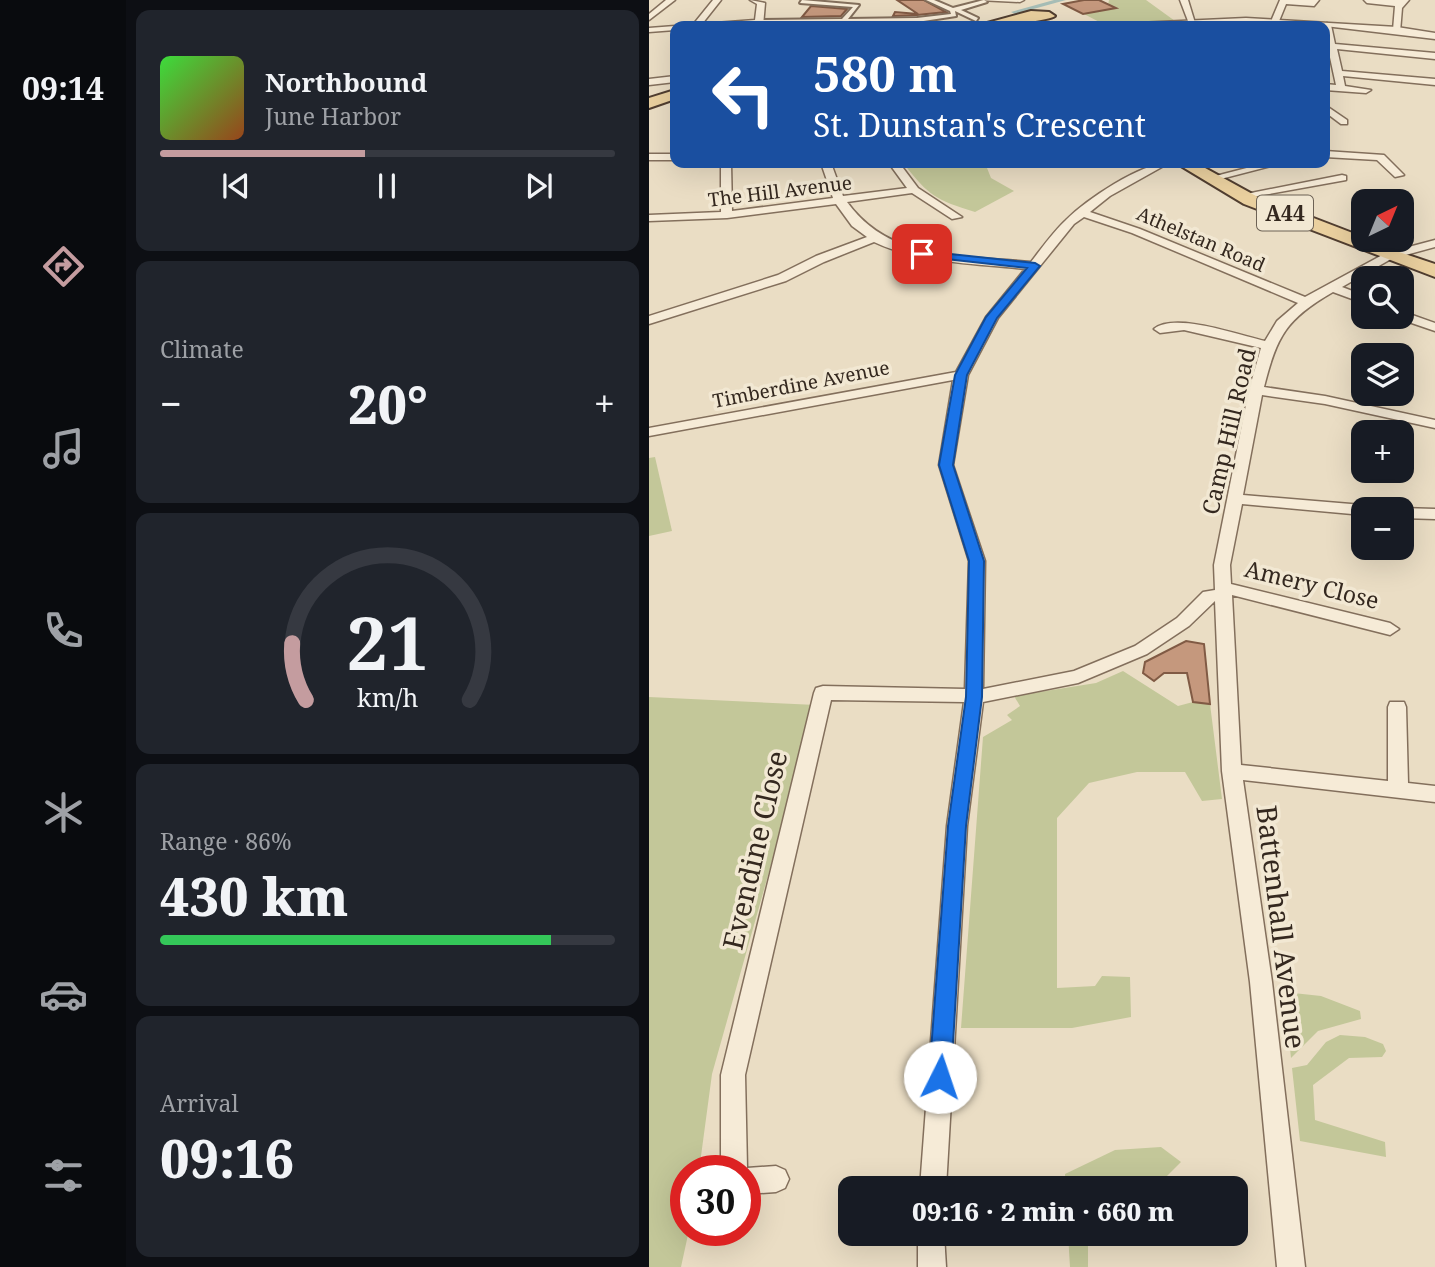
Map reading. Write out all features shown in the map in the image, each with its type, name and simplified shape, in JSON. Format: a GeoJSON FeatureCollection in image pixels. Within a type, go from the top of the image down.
{"type":"FeatureCollection","features":[{"type":"Feature","properties":{"kind":"main road"},"geometry":{"type":"LineString","coordinates":[[988,21],[1035,10]]}},
{"type":"Feature","properties":{"kind":"main road"},"geometry":{"type":"LineString","coordinates":[[649,103],[670,96]]}},
{"type":"Feature","properties":{"kind":"main road","name":"A44"},"geometry":{"type":"LineString","coordinates":[[1192,168],[1241,196],[1435,271]]}},
{"type":"Feature","properties":{"kind":"street"},"geometry":{"type":"LineString","coordinates":[[651,14],[671,0]]}},
{"type":"Feature","properties":{"kind":"street"},"geometry":{"type":"LineString","coordinates":[[700,21],[717,0]]}},
{"type":"Feature","properties":{"kind":"street"},"geometry":{"type":"LineString","coordinates":[[754,0],[761,3],[759,21]]}},
{"type":"Feature","properties":{"kind":"street"},"geometry":{"type":"LineString","coordinates":[[794,0],[857,6],[846,21]]}},
{"type":"Feature","properties":{"kind":"street"},"geometry":{"type":"LineString","coordinates":[[929,0],[976,21]]}},
{"type":"Feature","properties":{"kind":"street"},"geometry":{"type":"LineString","coordinates":[[1184,0],[1192,21]]}},
{"type":"Feature","properties":{"kind":"street"},"geometry":{"type":"LineString","coordinates":[[1274,21],[1278,0],[1315,2]]}},
{"type":"Feature","properties":{"kind":"street"},"geometry":{"type":"LineString","coordinates":[[953,10],[983,1],[1035,10]]}},
{"type":"Feature","properties":{"kind":"street"},"geometry":{"type":"LineString","coordinates":[[1367,1],[1402,2],[1397,30]]}},
{"type":"Feature","properties":{"kind":"street"},"geometry":{"type":"LineString","coordinates":[[802,2],[807,21]]}},
{"type":"Feature","properties":{"kind":"street"},"geometry":{"type":"LineString","coordinates":[[894,21],[941,18],[954,15],[953,10]]}},
{"type":"Feature","properties":{"kind":"street"},"geometry":{"type":"LineString","coordinates":[[1330,25],[1435,36]]}},
{"type":"Feature","properties":{"kind":"street"},"geometry":{"type":"LineString","coordinates":[[649,30],[670,28]]}},
{"type":"Feature","properties":{"kind":"street"},"geometry":{"type":"LineString","coordinates":[[1330,38],[1341,88]]}},
{"type":"Feature","properties":{"kind":"street"},"geometry":{"type":"LineString","coordinates":[[1332,46],[1435,56]]}},
{"type":"Feature","properties":{"kind":"street"},"geometry":{"type":"LineString","coordinates":[[1339,73],[1435,82]]}},
{"type":"Feature","properties":{"kind":"street"},"geometry":{"type":"LineString","coordinates":[[649,82],[670,80]]}},
{"type":"Feature","properties":{"kind":"street"},"geometry":{"type":"LineString","coordinates":[[1330,87],[1366,90]]}},
{"type":"Feature","properties":{"kind":"street"},"geometry":{"type":"LineString","coordinates":[[1330,112],[1344,122]]}},
{"type":"Feature","properties":{"kind":"street"},"geometry":{"type":"LineString","coordinates":[[1330,154],[1380,158],[1399,175]]}},
{"type":"Feature","properties":{"kind":"street"},"geometry":{"type":"LineString","coordinates":[[649,157],[670,157]]}},
{"type":"Feature","properties":{"kind":"street"},"geometry":{"type":"LineString","coordinates":[[726,168],[727,215]]}},
{"type":"Feature","properties":{"kind":"street"},"geometry":{"type":"LineString","coordinates":[[828,168],[838,202],[857,227],[874,238],[922,254],[1035,266]]}},
{"type":"Feature","properties":{"kind":"street"},"geometry":{"type":"LineString","coordinates":[[898,168],[914,190],[956,217]]}},
{"type":"Feature","properties":{"kind":"street"},"geometry":{"type":"LineString","coordinates":[[934,1176],[957,826],[974,697],[977,561],[946,465],[961,375],[992,317],[1081,212],[1106,194],[1155,168]]}},
{"type":"Feature","properties":{"kind":"street"},"geometry":{"type":"LineString","coordinates":[[1209,179],[1256,168]]}},
{"type":"Feature","properties":{"kind":"street"},"geometry":{"type":"LineString","coordinates":[[1241,196],[1342,178]]}},
{"type":"Feature","properties":{"kind":"street","name":"The Hill Avenue"},"geometry":{"type":"LineString","coordinates":[[649,218],[727,215],[914,190]]}},
{"type":"Feature","properties":{"kind":"street","name":"Athelstan Road"},"geometry":{"type":"LineString","coordinates":[[1081,212],[1156,239],[1306,302]]}},
{"type":"Feature","properties":{"kind":"street"},"geometry":{"type":"LineString","coordinates":[[649,320],[782,278],[874,238]]}},
{"type":"Feature","properties":{"kind":"street","name":"Camp Hill Road"},"geometry":{"type":"LineString","coordinates":[[1222,591],[1222,565],[1256,390],[1268,346],[1282,324],[1306,302],[1394,254],[1435,243]]}},
{"type":"Feature","properties":{"kind":"street"},"geometry":{"type":"LineString","coordinates":[[1394,254],[1435,256]]}},
{"type":"Feature","properties":{"kind":"street"},"geometry":{"type":"LineString","coordinates":[[1332,286],[1351,294]]}},
{"type":"Feature","properties":{"kind":"street"},"geometry":{"type":"LineString","coordinates":[[1414,320],[1435,327]]}},
{"type":"Feature","properties":{"kind":"street"},"geometry":{"type":"LineString","coordinates":[[1160,329],[1184,326],[1268,346]]}},
{"type":"Feature","properties":{"kind":"street","name":"Timberdine Avenue"},"geometry":{"type":"LineString","coordinates":[[649,432],[961,375]]}},
{"type":"Feature","properties":{"kind":"street"},"geometry":{"type":"LineString","coordinates":[[1256,390],[1325,400],[1435,424]]}},
{"type":"Feature","properties":{"kind":"street"},"geometry":{"type":"LineString","coordinates":[[1236,499],[1351,509]]}},
{"type":"Feature","properties":{"kind":"street"},"geometry":{"type":"LineString","coordinates":[[1414,513],[1435,514]]}},
{"type":"Feature","properties":{"kind":"street"},"geometry":{"type":"LineString","coordinates":[[974,697],[1078,677],[1141,650],[1183,622],[1209,596],[1222,591]]}},
{"type":"Feature","properties":{"kind":"street","name":"Amery Close"},"geometry":{"type":"LineString","coordinates":[[1222,591],[1390,629]]}},
{"type":"Feature","properties":{"kind":"street","name":"Battenhall Avenue"},"geometry":{"type":"LineString","coordinates":[[1222,591],[1232,771],[1261,982],[1291,1267]]}},
{"type":"Feature","properties":{"kind":"street","name":"Evendine Close"},"geometry":{"type":"LineString","coordinates":[[734,1155],[733,1075],[823,693],[974,697]]}},
{"type":"Feature","properties":{"kind":"street"},"geometry":{"type":"LineString","coordinates":[[1397,708],[1398,790]]}},
{"type":"Feature","properties":{"kind":"street"},"geometry":{"type":"LineString","coordinates":[[1232,771],[1435,794]]}},
{"type":"Feature","properties":{"kind":"street"},"geometry":{"type":"LineString","coordinates":[[761,1180],[776,1179]]}},
{"type":"Feature","properties":{"kind":"street"},"geometry":{"type":"LineString","coordinates":[[931,1246],[932,1267]]}},
{"type":"Feature","properties":{"kind":"green space"},"geometry":{"type":"Polygon","coordinates":[[[1109,0],[1146,0],[1175,21],[1097,21],[1084,14],[1101,7],[1114,9],[1108,5],[1109,0]]]}},
{"type":"Feature","properties":{"kind":"green space"},"geometry":{"type":"Polygon","coordinates":[[[907,168],[987,168],[991,178],[1014,191],[975,212],[934,196],[907,168]]]}},
{"type":"Feature","properties":{"kind":"green space"},"geometry":{"type":"Polygon","coordinates":[[[655,457],[672,531],[649,536],[649,458],[655,457]]]}},
{"type":"Feature","properties":{"kind":"green space"},"geometry":{"type":"Polygon","coordinates":[[[1123,671],[1178,706],[1193,702],[1210,704],[1222,799],[1202,801],[1185,772],[1137,772],[1089,783],[1057,818],[1057,988],[1095,986],[1102,976],[1130,977],[1131,1017],[1072,1028],[961,1028],[983,737],[1012,720],[1007,715],[1020,706],[1014,696],[1096,683],[1123,671]]]}},
{"type":"Feature","properties":{"kind":"green space"},"geometry":{"type":"Polygon","coordinates":[[[649,697],[816,705],[712,1074],[701,1155],[670,1155],[670,1246],[686,1246],[681,1267],[649,1267],[649,697]]]}},
{"type":"Feature","properties":{"kind":"green space"},"geometry":{"type":"Polygon","coordinates":[[[1284,992],[1321,996],[1360,1011],[1361,1019],[1318,1031],[1291,1058],[1284,992]]]}},
{"type":"Feature","properties":{"kind":"green space"},"geometry":{"type":"Polygon","coordinates":[[[1340,1035],[1365,1037],[1383,1044],[1386,1051],[1382,1057],[1349,1058],[1313,1085],[1315,1120],[1385,1142],[1386,1157],[1300,1141],[1292,1068],[1307,1065],[1326,1042],[1340,1035]]]}},
{"type":"Feature","properties":{"kind":"green space"},"geometry":{"type":"Polygon","coordinates":[[[1161,1147],[1181,1162],[1167,1176],[1065,1176],[1115,1150],[1161,1147]]]}},
{"type":"Feature","properties":{"kind":"green space"},"geometry":{"type":"Polygon","coordinates":[[[1069,1246],[1088,1246],[1088,1267],[1070,1267],[1069,1246]]]}},
{"type":"Feature","properties":{"kind":"building"},"geometry":{"type":"Polygon","coordinates":[[[897,0],[924,0],[946,12],[893,16],[895,12],[918,14],[897,0]]]}},
{"type":"Feature","properties":{"kind":"building"},"geometry":{"type":"Polygon","coordinates":[[[1099,0],[1116,8],[1083,14],[1063,4],[1099,0]]]}},
{"type":"Feature","properties":{"kind":"building"},"geometry":{"type":"Polygon","coordinates":[[[811,6],[847,9],[841,16],[802,17],[811,6]]]}},
{"type":"Feature","properties":{"kind":"building"},"geometry":{"type":"Polygon","coordinates":[[[1186,641],[1204,644],[1210,704],[1193,702],[1187,673],[1164,673],[1154,681],[1143,673],[1145,662],[1186,641]]]}},
{"type":"Feature","properties":{"kind":"waterway"},"geometry":{"type":"LineString","coordinates":[[1015,12],[1062,0]]}},
{"type":"Feature","properties":{"kind":"route"},"geometry":{"type":"LineString","coordinates":[[922,254],[1035,266],[992,317],[961,375],[946,465],[977,561],[974,697],[957,826],[940,1077]]}}]}
